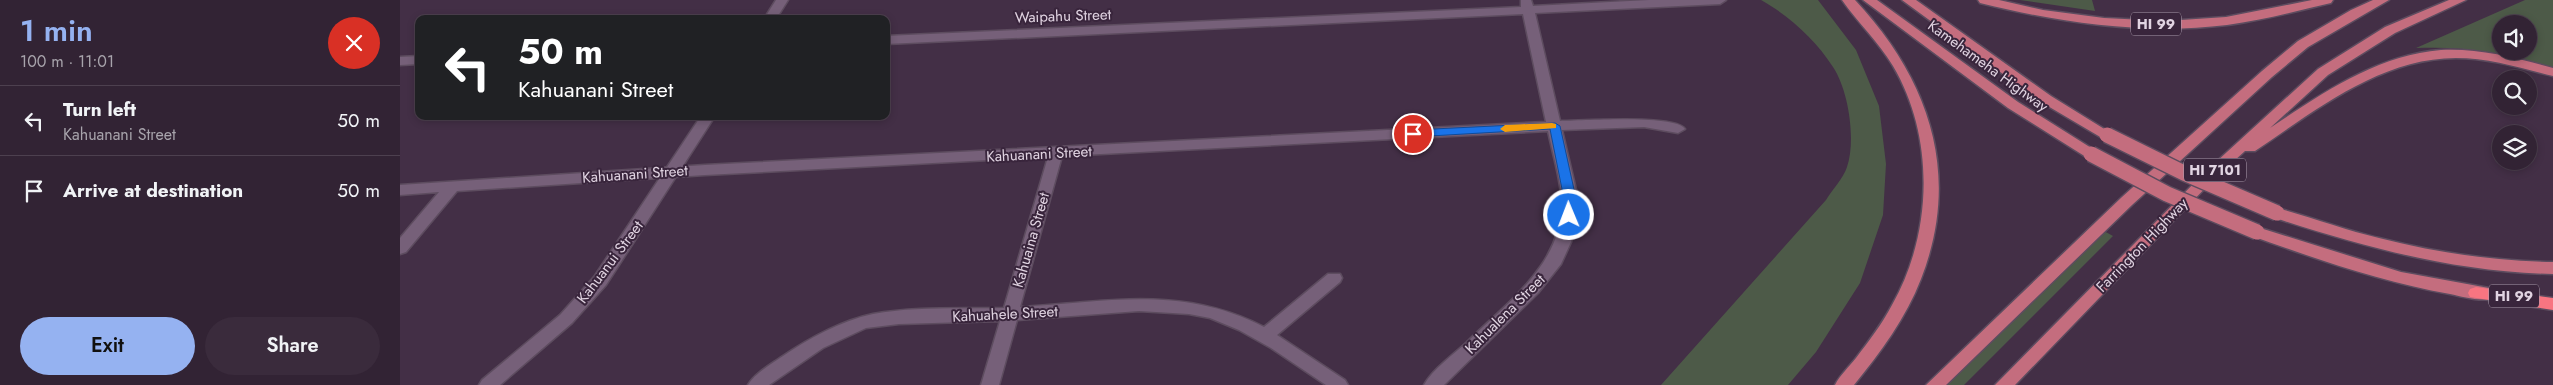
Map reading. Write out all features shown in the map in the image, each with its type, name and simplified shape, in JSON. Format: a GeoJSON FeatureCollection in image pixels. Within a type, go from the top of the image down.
{"type":"FeatureCollection","features":[{"type":"Feature","properties":{"kind":"highway"},"geometry":{"type":"LineString","coordinates":[[2476,293],[2553,304]]}},
{"type":"Feature","properties":{"kind":"main road"},"geometry":{"type":"LineString","coordinates":[[1844,385],[1875,346],[1902,303],[1918,265],[1929,226],[1931,192],[1930,155],[1925,127],[1913,92],[1898,64],[1878,35],[1848,0]]}},
{"type":"Feature","properties":{"kind":"main road","name":"Kamehameha Highway"},"geometry":{"type":"LineString","coordinates":[[1869,0],[2013,105],[2091,154],[2167,194],[2257,232],[2371,269],[2476,293]]}},
{"type":"Feature","properties":{"kind":"main road"},"geometry":{"type":"LineString","coordinates":[[1908,0],[2046,99],[2107,135],[2168,166],[2277,213],[2362,240],[2450,259],[2498,266],[2553,268]]}},
{"type":"Feature","properties":{"kind":"main road","name":"HI 99"},"geometry":{"type":"LineString","coordinates":[[1984,0],[2065,17],[2164,24],[2226,22],[2327,0]]}},
{"type":"Feature","properties":{"kind":"main road","name":"HI 7101"},"geometry":{"type":"LineString","coordinates":[[1935,385],[2127,201],[2267,74],[2303,44],[2354,13],[2383,0]]}},
{"type":"Feature","properties":{"kind":"main road","name":"Farrington Highway"},"geometry":{"type":"LineString","coordinates":[[2004,385],[2209,176],[2323,72],[2390,30],[2460,0]]}},
{"type":"Feature","properties":{"kind":"main road"},"geometry":{"type":"LineString","coordinates":[[2209,176],[2306,110],[2382,69],[2408,59],[2446,54],[2468,54],[2498,58],[2553,72]]}},
{"type":"Feature","properties":{"kind":"main road","name":"HI 99"},"geometry":{"type":"LineString","coordinates":[[2476,293],[2553,298]]}},
{"type":"Feature","properties":{"kind":"street"},"geometry":{"type":"LineString","coordinates":[[773,15],[782,0]]}},
{"type":"Feature","properties":{"kind":"street","name":"Waipahu Street"},"geometry":{"type":"LineString","coordinates":[[890,40],[1527,5],[1720,0]]}},
{"type":"Feature","properties":{"kind":"street","name":"Kahualena Street"},"geometry":{"type":"LineString","coordinates":[[1433,385],[1532,289],[1553,264],[1563,242],[1569,215],[1569,194],[1527,5]]}},
{"type":"Feature","properties":{"kind":"street"},"geometry":{"type":"LineString","coordinates":[[400,61],[415,60]]}},
{"type":"Feature","properties":{"kind":"street","name":"Kahuanui Street"},"geometry":{"type":"LineString","coordinates":[[488,385],[566,319],[600,281],[705,120]]}},
{"type":"Feature","properties":{"kind":"street","name":"Kahuanani Street"},"geometry":{"type":"LineString","coordinates":[[400,190],[672,172],[1056,154],[1555,126],[1644,123],[1678,130]]}},
{"type":"Feature","properties":{"kind":"street","name":"Kahuaina Street"},"geometry":{"type":"LineString","coordinates":[[990,385],[1056,154]]}},
{"type":"Feature","properties":{"kind":"street"},"geometry":{"type":"LineString","coordinates":[[400,248],[452,187]]}},
{"type":"Feature","properties":{"kind":"street"},"geometry":{"type":"LineString","coordinates":[[1265,336],[1334,278]]}},
{"type":"Feature","properties":{"kind":"street","name":"Kahuahele Street"},"geometry":{"type":"LineString","coordinates":[[757,385],[786,362],[819,341],[858,324],[888,318],[1010,314],[1160,305],[1187,306],[1229,318],[1265,336],[1338,385]]}},
{"type":"Feature","properties":{"kind":"green space"},"geometry":{"type":"Polygon","coordinates":[[[1761,0],[1818,0],[1856,50],[1879,106],[1886,164],[1883,215],[1860,283],[1816,352],[1788,385],[1661,385],[1826,200],[1845,171],[1850,156],[1851,130],[1847,102],[1839,77],[1826,57],[1810,38],[1781,13],[1761,0]]]}},
{"type":"Feature","properties":{"kind":"green space"},"geometry":{"type":"Polygon","coordinates":[[[2020,0],[2092,0],[2095,11],[2020,0]]]}},
{"type":"Feature","properties":{"kind":"green space"},"geometry":{"type":"Polygon","coordinates":[[[2525,0],[2553,0],[2553,69],[2522,60],[2537,60],[2537,15],[2492,15],[2492,53],[2453,48],[2416,48],[2525,0]]]}},
{"type":"Feature","properties":{"kind":"green space"},"geometry":{"type":"Polygon","coordinates":[[[2104,231],[2113,236],[1964,385],[1945,385],[2104,231]]]}},
{"type":"Feature","properties":{"kind":"slow traffic"},"geometry":{"type":"LineString","coordinates":[[1505,129],[1552,126]]}},
{"type":"Feature","properties":{"kind":"route"},"geometry":{"type":"LineString","coordinates":[[1413,134],[1555,126],[1569,194],[1569,215]]}}]}
